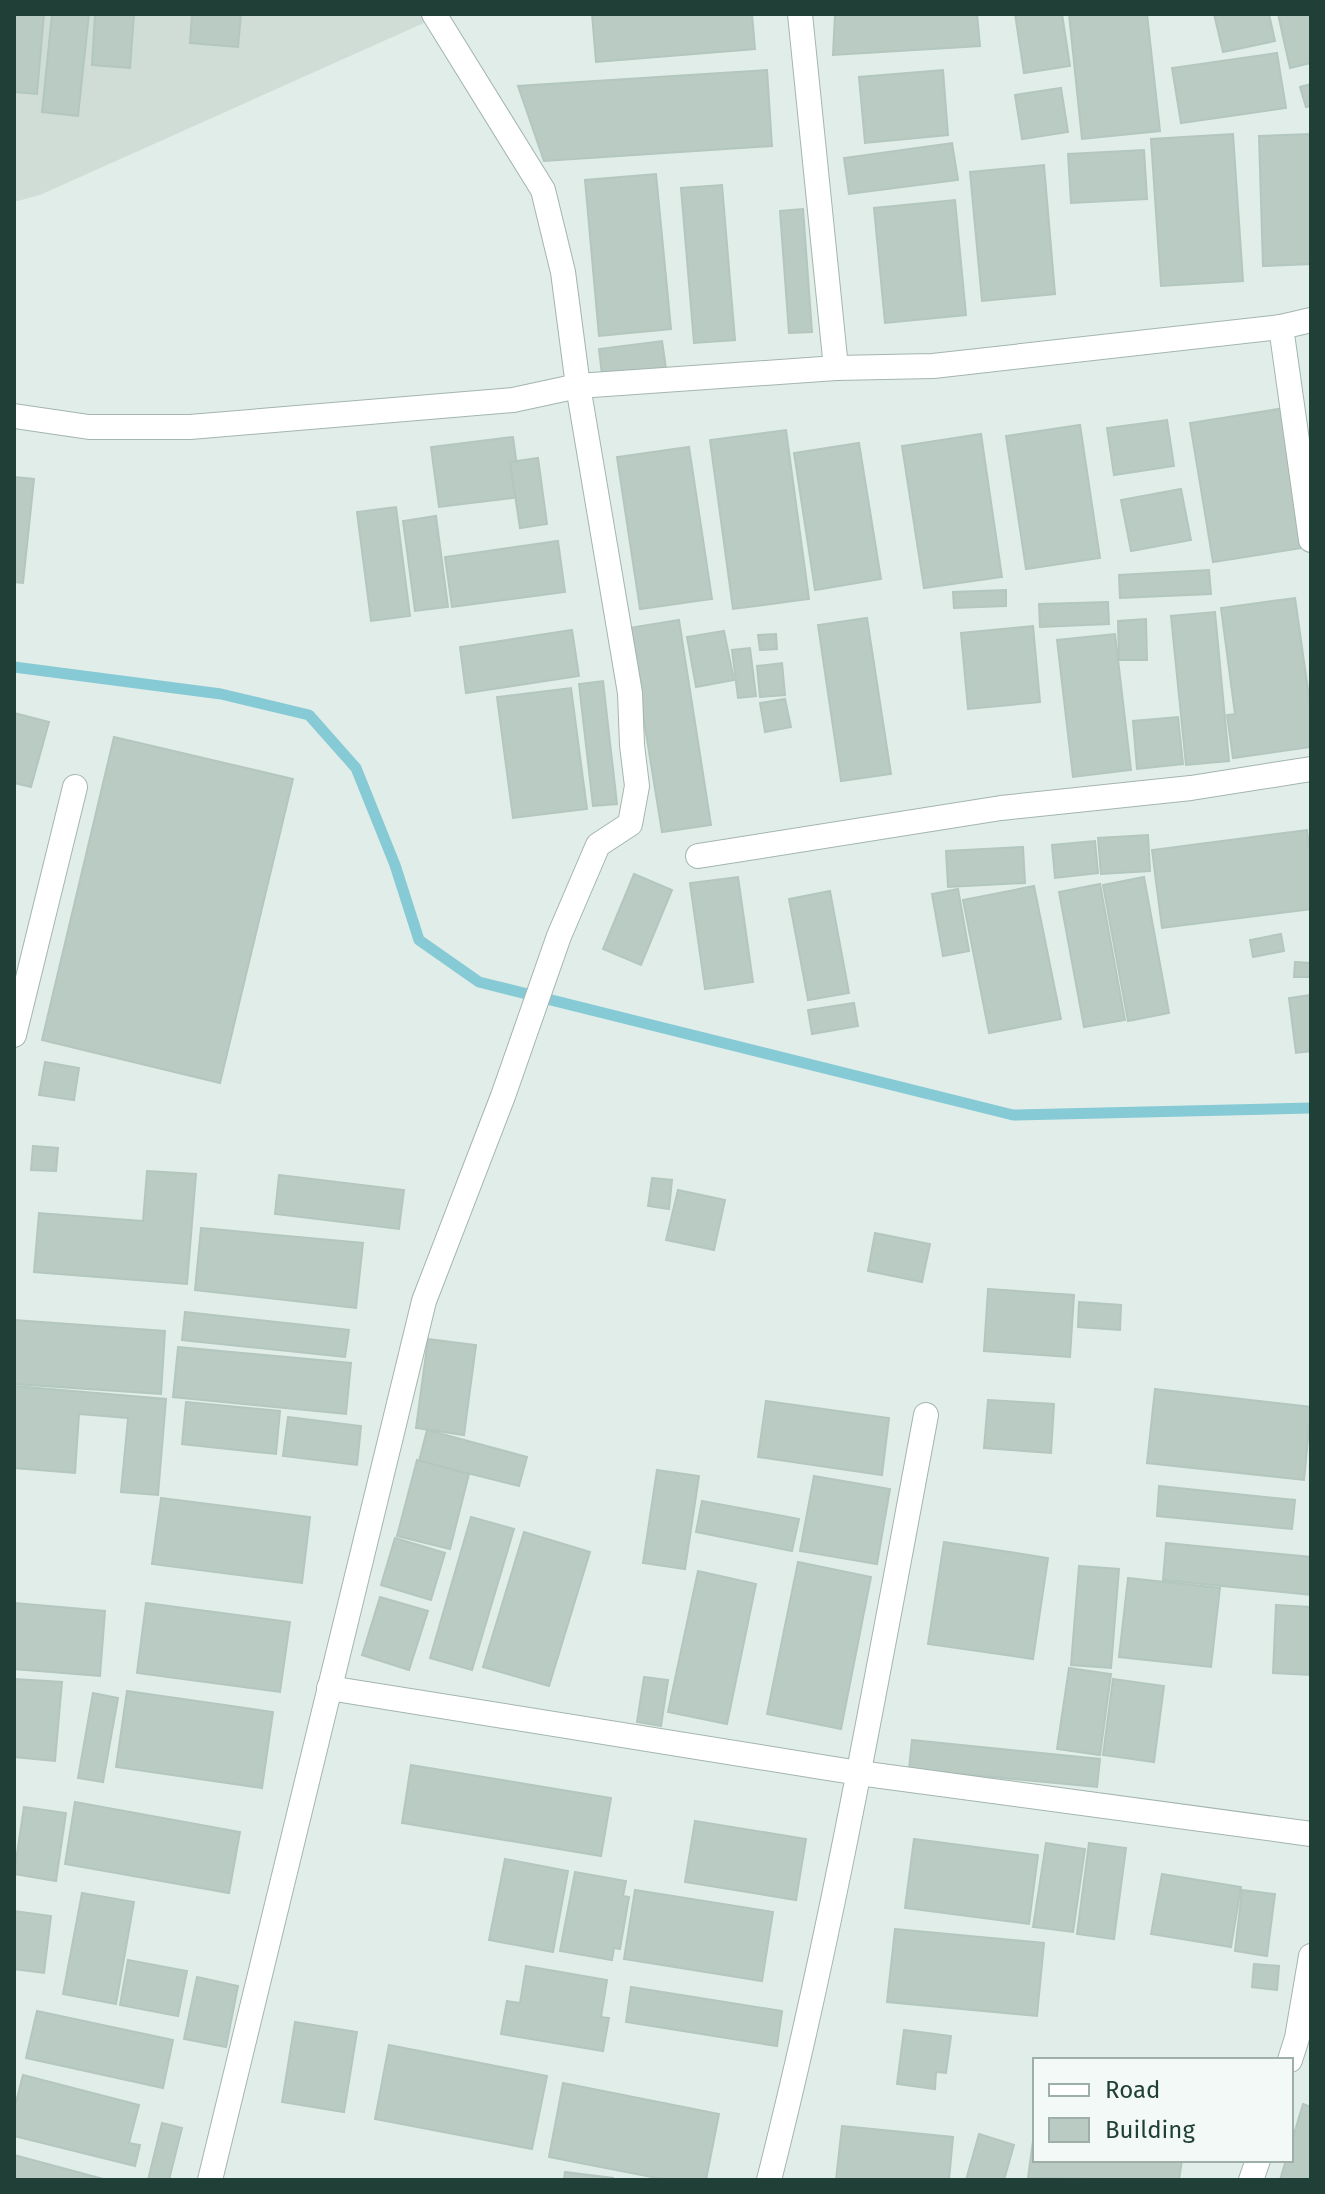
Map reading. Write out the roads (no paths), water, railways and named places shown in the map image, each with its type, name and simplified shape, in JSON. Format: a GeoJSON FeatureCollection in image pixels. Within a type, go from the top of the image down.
{"type":"FeatureCollection","features":[{"type":"Feature","properties":{"kind":"street"},"geometry":{"type":"LineString","coordinates":[[210,2180],[424,1301],[503,1096],[559,936],[598,845],[630,824],[637,786],[630,693],[578,386],[563,272],[543,190],[434,14]]}},
{"type":"Feature","properties":{"kind":"street"},"geometry":{"type":"LineString","coordinates":[[800,14],[836,368]]}},
{"type":"Feature","properties":{"kind":"street"},"geometry":{"type":"LineString","coordinates":[[14,416],[89,427],[190,427],[513,400],[578,386],[836,368],[933,366],[1281,327],[1311,320]]}},
{"type":"Feature","properties":{"kind":"street"},"geometry":{"type":"LineString","coordinates":[[1281,327],[1311,540]]}},
{"type":"Feature","properties":{"kind":"street"},"geometry":{"type":"LineString","coordinates":[[698,856],[1001,808],[1191,788],[1311,769]]}},
{"type":"Feature","properties":{"kind":"street"},"geometry":{"type":"LineString","coordinates":[[14,1035],[75,787]]}},
{"type":"Feature","properties":{"kind":"street"},"geometry":{"type":"LineString","coordinates":[[769,2180],[803,2048],[859,1773],[926,1415]]}},
{"type":"Feature","properties":{"kind":"street"},"geometry":{"type":"LineString","coordinates":[[329,1688],[859,1773],[1311,1834]]}},
{"type":"Feature","properties":{"kind":"street"},"geometry":{"type":"LineString","coordinates":[[1299,2046],[1311,1956]]}},
{"type":"Feature","properties":{"kind":"waterway"},"geometry":{"type":"LineString","coordinates":[[14,667],[221,694],[309,715],[356,768],[395,865],[419,940],[479,982],[1013,1115],[1311,1108]]}}]}
